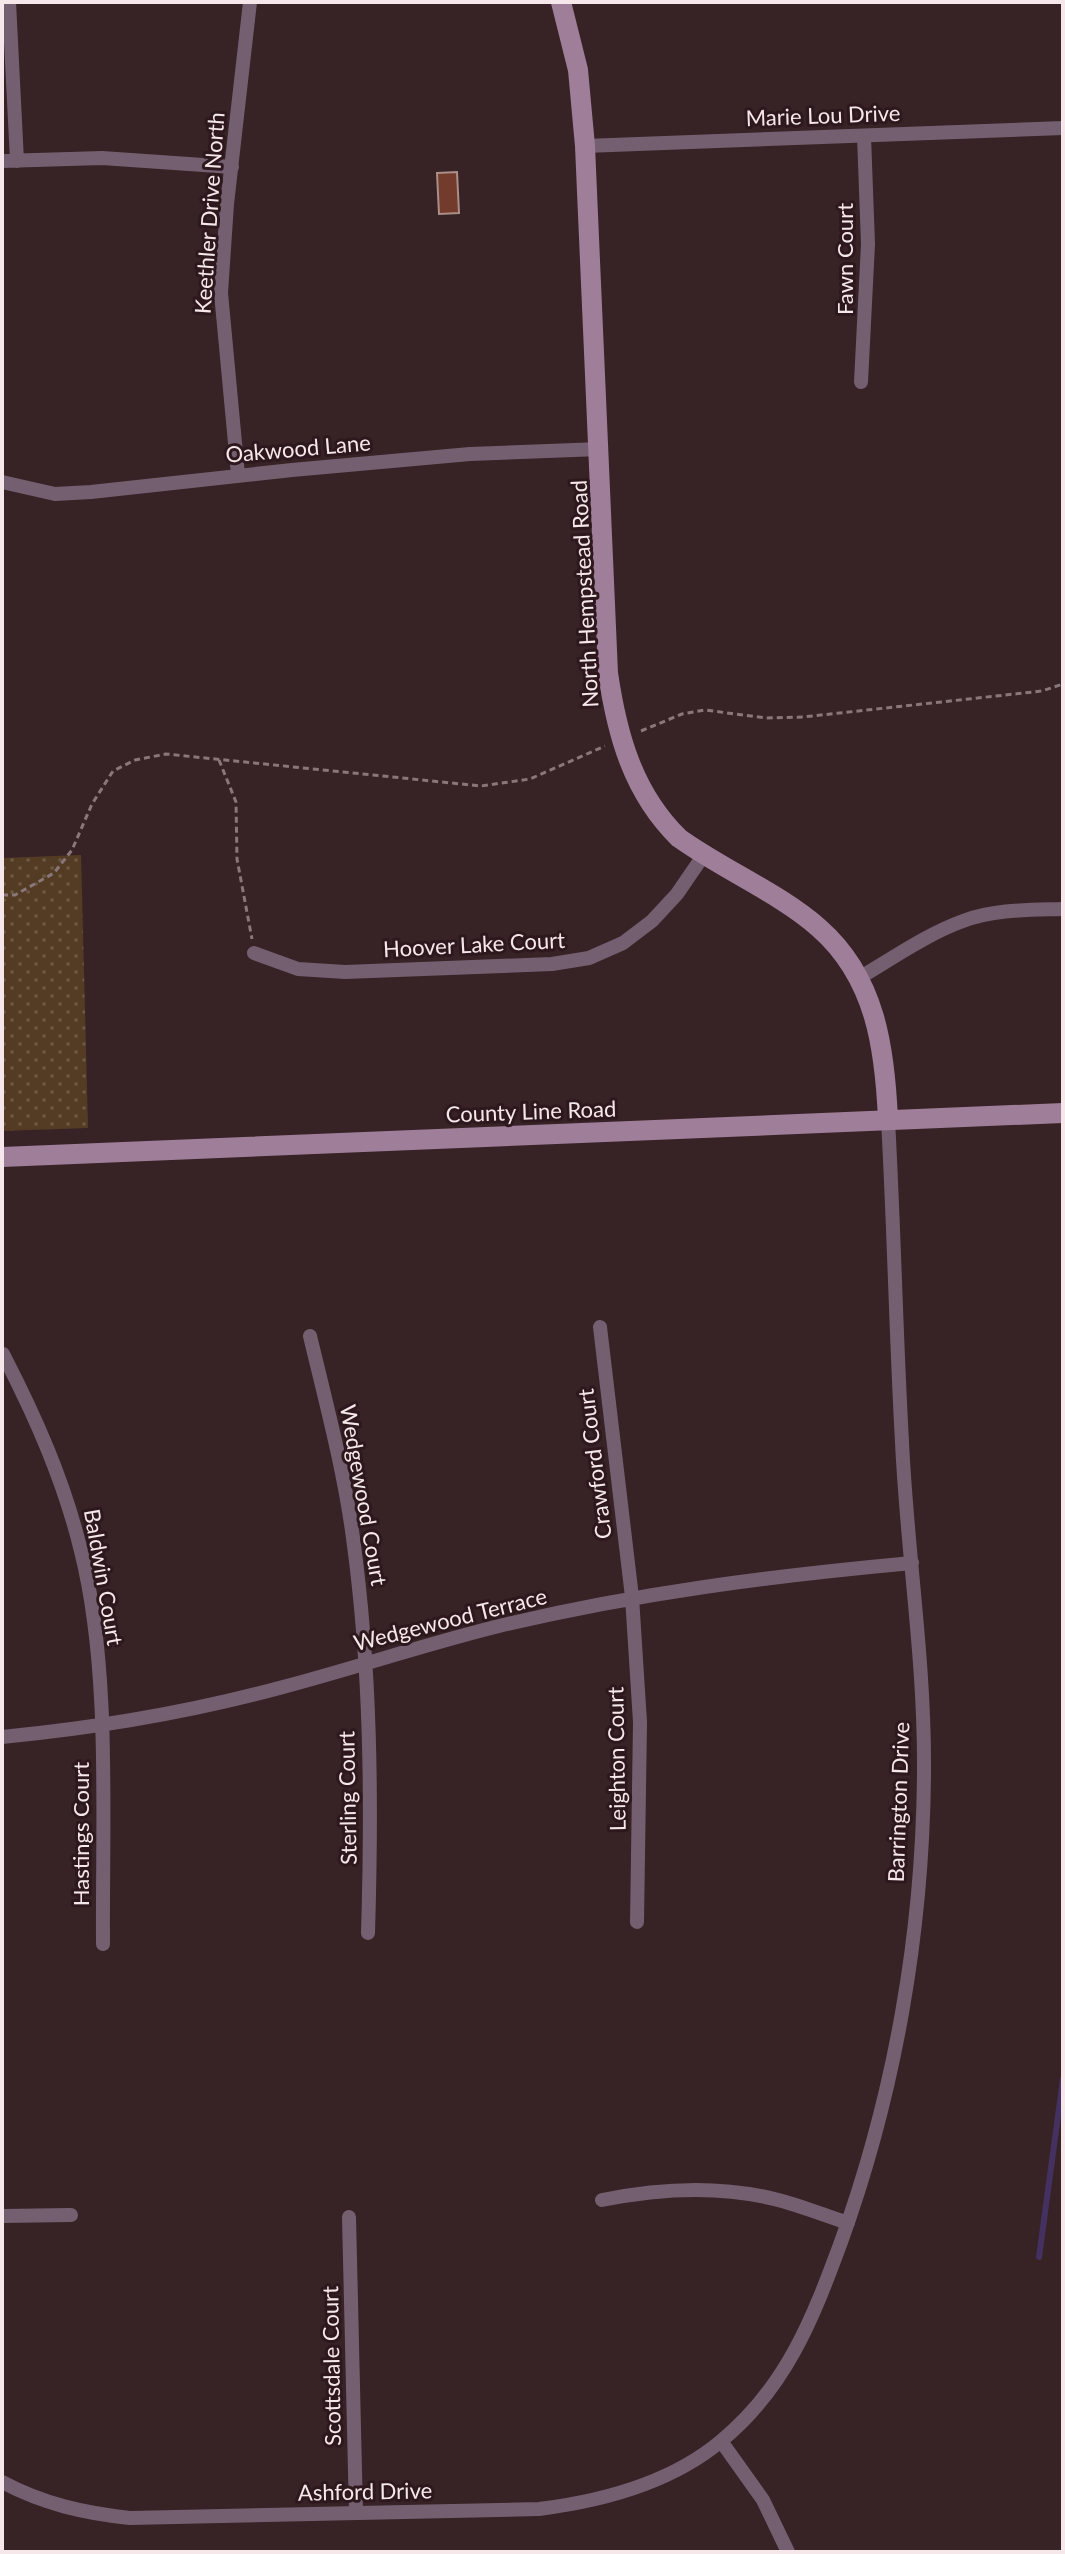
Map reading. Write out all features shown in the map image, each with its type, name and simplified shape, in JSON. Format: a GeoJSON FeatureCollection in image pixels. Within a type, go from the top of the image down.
{"type":"FeatureCollection","features":[{"type":"Feature","properties":{"kind":"street"},"geometry":{"type":"LineString","coordinates":[[9,2],[9,161],[102,158],[232,167]]}},
{"type":"Feature","properties":{"kind":"street","name":"Keethler Drive North"},"geometry":{"type":"LineString","coordinates":[[238,475],[221,293],[250,2]]}},
{"type":"Feature","properties":{"kind":"street","name":"North Hempstead Road"},"geometry":{"type":"LineString","coordinates":[[561,2],[578,70],[585,146],[608,673],[614,713],[628,761],[641,791],[665,824],[703,856],[819,928],[843,954],[859,978],[883,1047],[888,1120]]}},
{"type":"Feature","properties":{"kind":"street","name":"Marie Lou Drive"},"geometry":{"type":"LineString","coordinates":[[585,146],[1063,128]]}},
{"type":"Feature","properties":{"kind":"street","name":"Fawn Court"},"geometry":{"type":"LineString","coordinates":[[861,382],[868,244],[864,136]]}},
{"type":"Feature","properties":{"kind":"street","name":"Oakwood Lane"},"geometry":{"type":"LineString","coordinates":[[2,482],[55,494],[470,454],[600,449]]}},
{"type":"Feature","properties":{"kind":"street","name":"Hoover Lake Court"},"geometry":{"type":"LineString","coordinates":[[254,953],[298,969],[345,972],[552,964],[589,958],[623,943],[652,921],[677,894],[703,856]]}},
{"type":"Feature","properties":{"kind":"street"},"geometry":{"type":"LineString","coordinates":[[859,978],[966,919],[1010,911],[1063,909]]}},
{"type":"Feature","properties":{"kind":"street","name":"County Line Road"},"geometry":{"type":"LineString","coordinates":[[2,1157],[1063,1113]]}},
{"type":"Feature","properties":{"kind":"street","name":"Barrington Drive"},"geometry":{"type":"LineString","coordinates":[[721,2441],[768,2391],[804,2337],[848,2223],[884,2098],[908,1974],[917,1904],[924,1745],[919,1626],[902,1444],[888,1120]]}},
{"type":"Feature","properties":{"kind":"street","name":"Crawford Court"},"geometry":{"type":"LineString","coordinates":[[600,1327],[632,1597]]}},
{"type":"Feature","properties":{"kind":"street","name":"Wedgewood Court"},"geometry":{"type":"LineString","coordinates":[[310,1336],[341,1462],[351,1524],[364,1663]]}},
{"type":"Feature","properties":{"kind":"street","name":"Baldwin Court"},"geometry":{"type":"LineString","coordinates":[[3,1354],[55,1463],[82,1554],[92,1615],[101,1725]]}},
{"type":"Feature","properties":{"kind":"street","name":"Wedgewood Terrace"},"geometry":{"type":"LineString","coordinates":[[2,1737],[101,1725],[198,1708],[497,1627],[632,1597],[745,1579],[912,1563]]}},
{"type":"Feature","properties":{"kind":"street","name":"Leighton Court"},"geometry":{"type":"LineString","coordinates":[[632,1597],[640,1722],[637,1922]]}},
{"type":"Feature","properties":{"kind":"street","name":"Sterling Court"},"geometry":{"type":"LineString","coordinates":[[364,1663],[370,1758],[368,1933]]}},
{"type":"Feature","properties":{"kind":"street","name":"Hastings Court"},"geometry":{"type":"LineString","coordinates":[[101,1725],[103,1944]]}},
{"type":"Feature","properties":{"kind":"street"},"geometry":{"type":"LineString","coordinates":[[602,2200],[645,2193],[724,2191],[782,2201],[848,2223]]}},
{"type":"Feature","properties":{"kind":"street"},"geometry":{"type":"LineString","coordinates":[[2,2216],[71,2215]]}},
{"type":"Feature","properties":{"kind":"street","name":"Scottsdale Court"},"geometry":{"type":"LineString","coordinates":[[349,2217],[356,2513]]}},
{"type":"Feature","properties":{"kind":"street"},"geometry":{"type":"LineString","coordinates":[[721,2441],[763,2500],[788,2552]]}},
{"type":"Feature","properties":{"kind":"street","name":"Ashford Drive"},"geometry":{"type":"LineString","coordinates":[[2,2482],[52,2504],[90,2514],[130,2518],[539,2509],[575,2505],[616,2495],[687,2464],[721,2441]]}},
{"type":"Feature","properties":{"kind":"path"},"geometry":{"type":"LineString","coordinates":[[2,895],[15,895],[54,873],[72,850],[92,804],[113,771],[135,760],[166,754],[481,786],[530,779],[682,714],[705,710],[766,718],[803,717],[1042,691],[1063,684]]}},
{"type":"Feature","properties":{"kind":"path"},"geometry":{"type":"LineString","coordinates":[[219,760],[236,802],[237,859],[254,953]]}},
{"type":"Feature","properties":{"kind":"shaded area"},"geometry":{"type":"Polygon","coordinates":[[[81,855],[88,1128],[2,1131],[2,858],[81,855]]]}},
{"type":"Feature","properties":{"kind":"building"},"geometry":{"type":"Polygon","coordinates":[[[457,172],[459,213],[439,214],[437,173],[457,172]]]}},
{"type":"Feature","properties":{"kind":"waterway"},"geometry":{"type":"LineString","coordinates":[[1039,2257],[1063,2079]]}}]}
